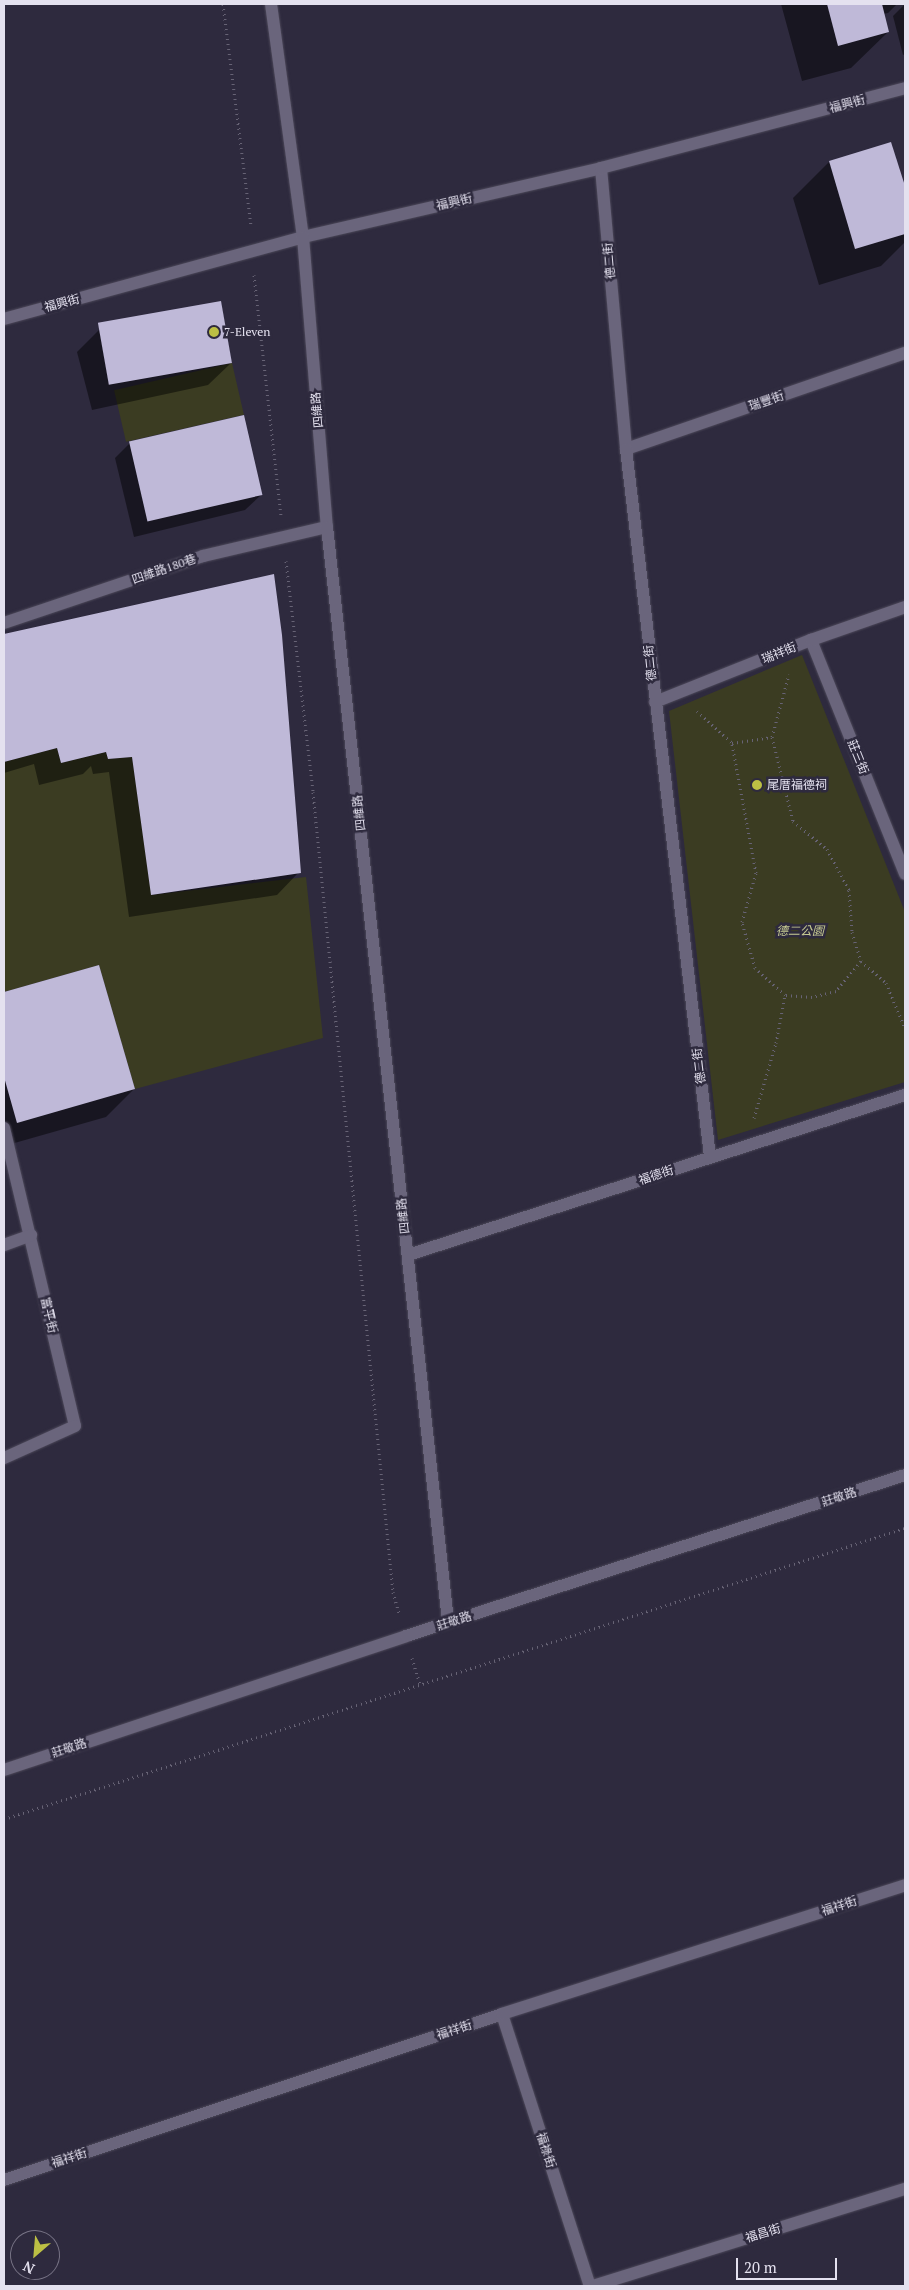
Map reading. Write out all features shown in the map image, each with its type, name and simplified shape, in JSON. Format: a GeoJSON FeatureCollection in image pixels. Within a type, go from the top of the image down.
{"type":"FeatureCollection","features":[{"type":"Feature","properties":{"kind":"street","name":"四維路"},"geometry":{"type":"LineString","coordinates":[[271,4],[302,237],[327,527],[448,1622]]}},
{"type":"Feature","properties":{"kind":"street","name":"福興街"},"geometry":{"type":"LineString","coordinates":[[4,319],[302,237],[601,168],[905,88]]}},
{"type":"Feature","properties":{"kind":"street","name":"德二街"},"geometry":{"type":"LineString","coordinates":[[601,168],[626,449],[710,1157]]}},
{"type":"Feature","properties":{"kind":"street","name":"瑞豐街"},"geometry":{"type":"LineString","coordinates":[[626,449],[905,353]]}},
{"type":"Feature","properties":{"kind":"street","name":"四維路180巷"},"geometry":{"type":"LineString","coordinates":[[4,623],[203,556],[327,527]]}},
{"type":"Feature","properties":{"kind":"street","name":"瑞祥街"},"geometry":{"type":"LineString","coordinates":[[655,702],[811,640],[905,607]]}},
{"type":"Feature","properties":{"kind":"street","name":"莊三街"},"geometry":{"type":"LineString","coordinates":[[811,640],[905,874]]}},
{"type":"Feature","properties":{"kind":"street","name":"福德街"},"geometry":{"type":"LineString","coordinates":[[408,1255],[905,1095]]}},
{"type":"Feature","properties":{"kind":"street","name":"富平街"},"geometry":{"type":"LineString","coordinates":[[4,1128],[75,1426],[4,1458]]}},
{"type":"Feature","properties":{"kind":"street"},"geometry":{"type":"LineString","coordinates":[[4,1244],[31,1235]]}},
{"type":"Feature","properties":{"kind":"street","name":"莊敬路"},"geometry":{"type":"LineString","coordinates":[[4,1770],[448,1622],[905,1475]]}},
{"type":"Feature","properties":{"kind":"street","name":"福祥街"},"geometry":{"type":"LineString","coordinates":[[4,2180],[502,2014],[905,1885]]}},
{"type":"Feature","properties":{"kind":"street","name":"福祿街"},"geometry":{"type":"LineString","coordinates":[[502,2014],[591,2286]]}},
{"type":"Feature","properties":{"kind":"street","name":"福昌街"},"geometry":{"type":"LineString","coordinates":[[591,2286],[905,2189]]}},
{"type":"Feature","properties":{"kind":"path"},"geometry":{"type":"LineString","coordinates":[[223,4],[251,227],[255,297],[312,792],[394,1592],[420,1685]]}},
{"type":"Feature","properties":{"kind":"path"},"geometry":{"type":"LineString","coordinates":[[797,646],[772,737],[793,820],[827,849],[849,890],[852,932],[861,961],[886,983],[905,1028]]}},
{"type":"Feature","properties":{"kind":"path"},"geometry":{"type":"LineString","coordinates":[[678,693],[732,743],[756,873],[742,922],[755,968],[785,995],[812,997],[836,991],[861,961]]}},
{"type":"Feature","properties":{"kind":"path"},"geometry":{"type":"LineString","coordinates":[[732,743],[772,737]]}},
{"type":"Feature","properties":{"kind":"path"},"geometry":{"type":"LineString","coordinates":[[747,1146],[776,1043],[785,995]]}},
{"type":"Feature","properties":{"kind":"path"},"geometry":{"type":"LineString","coordinates":[[4,1819],[905,1528]]}},
{"type":"Feature","properties":{"kind":"green space"},"geometry":{"type":"Polygon","coordinates":[[[232,363],[244,415],[126,442],[114,390],[232,363]]]}},
{"type":"Feature","properties":{"kind":"green space","name":"德二公園"},"geometry":{"type":"Polygon","coordinates":[[[802,655],[905,912],[905,1082],[718,1140],[669,711],[802,655]]]}},
{"type":"Feature","properties":{"kind":"green space"},"geometry":{"type":"Polygon","coordinates":[[[57,748],[61,763],[106,752],[108,759],[132,757],[152,895],[306,877],[323,1038],[135,1089],[99,965],[4,992],[4,762],[57,748]]]}},
{"type":"Feature","properties":{"kind":"building"},"geometry":{"type":"Polygon","coordinates":[[[827,4],[882,4],[889,32],[838,46],[827,4]]]}},
{"type":"Feature","properties":{"kind":"building"},"geometry":{"type":"Polygon","coordinates":[[[891,142],[905,186],[905,234],[855,249],[829,161],[891,142]]]}},
{"type":"Feature","properties":{"kind":"building"},"geometry":{"type":"Polygon","coordinates":[[[221,301],[232,363],[109,385],[98,323],[221,301]]]}},
{"type":"Feature","properties":{"kind":"building"},"geometry":{"type":"Polygon","coordinates":[[[244,415],[262,495],[147,521],[129,442],[244,415]]]}},
{"type":"Feature","properties":{"kind":"building"},"geometry":{"type":"Polygon","coordinates":[[[274,574],[282,635],[301,873],[151,895],[132,757],[108,759],[106,752],[61,763],[57,748],[4,762],[4,634],[274,574]]]}},
{"type":"Feature","properties":{"kind":"building"},"geometry":{"type":"Polygon","coordinates":[[[99,965],[135,1089],[17,1123],[4,1077],[4,992],[99,965]]]}},
{"type":"Feature","properties":{"kind":"place","name":"7-Eleven"},"geometry":{"type":"Point","coordinates":[214,332]}},
{"type":"Feature","properties":{"kind":"place","name":"尾厝福德祠"},"geometry":{"type":"Point","coordinates":[757,785]}}]}
